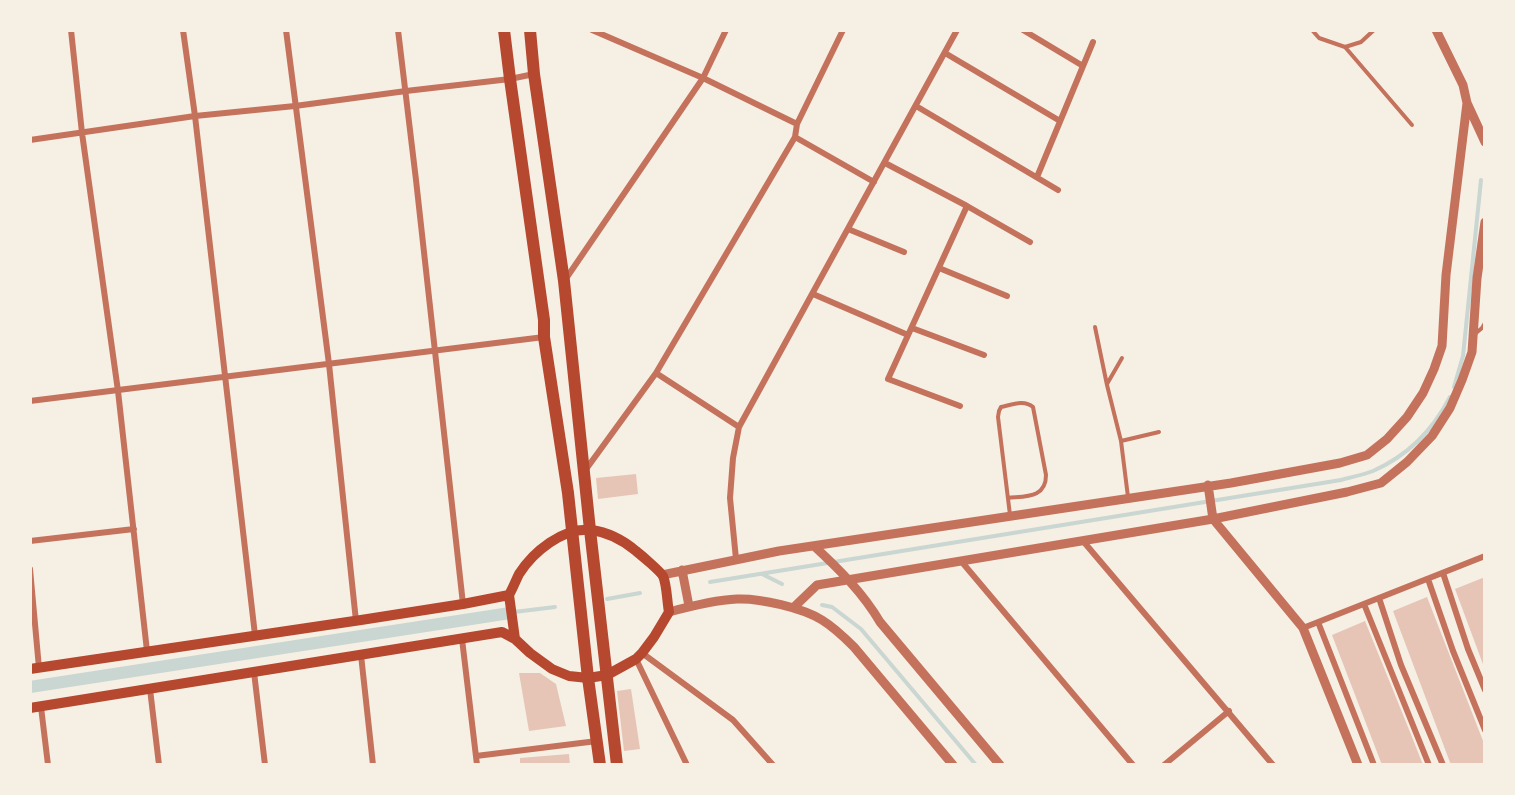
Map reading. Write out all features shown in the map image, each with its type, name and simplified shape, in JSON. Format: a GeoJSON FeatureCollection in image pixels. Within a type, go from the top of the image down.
{"type":"FeatureCollection","features":[{"type":"Feature","properties":{"kind":"main road"},"geometry":{"type":"LineString","coordinates":[[504,30],[544,320],[544,337],[568,493],[600,765]]}},
{"type":"Feature","properties":{"kind":"main road"},"geometry":{"type":"LineString","coordinates":[[530,30],[534,74],[564,281],[617,765]]}},
{"type":"Feature","properties":{"kind":"main road"},"geometry":{"type":"LineString","coordinates":[[36,708],[502,632],[515,639],[552,669],[569,676],[588,678],[608,675],[639,656],[669,612],[662,575],[619,538],[590,530],[561,536],[547,544],[520,573],[510,599],[515,639]]}},
{"type":"Feature","properties":{"kind":"main road"},"geometry":{"type":"LineString","coordinates":[[34,669],[462,604],[510,599]]}},
{"type":"Feature","properties":{"kind":"street"},"geometry":{"type":"LineString","coordinates":[[71,30],[82,133],[118,391],[147,651]]}},
{"type":"Feature","properties":{"kind":"street"},"geometry":{"type":"LineString","coordinates":[[183,30],[255,635]]}},
{"type":"Feature","properties":{"kind":"street"},"geometry":{"type":"LineString","coordinates":[[286,30],[329,364],[356,621]]}},
{"type":"Feature","properties":{"kind":"street"},"geometry":{"type":"LineString","coordinates":[[398,30],[462,604]]}},
{"type":"Feature","properties":{"kind":"street"},"geometry":{"type":"LineString","coordinates":[[592,30],[607,33],[797,124]]}},
{"type":"Feature","properties":{"kind":"street"},"geometry":{"type":"LineString","coordinates":[[564,281],[703,78],[726,30]]}},
{"type":"Feature","properties":{"kind":"street"},"geometry":{"type":"LineString","coordinates":[[584,472],[656,373],[795,137],[797,124],[843,30]]}},
{"type":"Feature","properties":{"kind":"street"},"geometry":{"type":"LineString","coordinates":[[736,559],[730,498],[733,458],[739,427],[957,30]]}},
{"type":"Feature","properties":{"kind":"street"},"geometry":{"type":"LineString","coordinates":[[1023,30],[1083,66]]}},
{"type":"Feature","properties":{"kind":"street"},"geometry":{"type":"LineString","coordinates":[[1436,30],[1463,86],[1467,103],[1485,142]]}},
{"type":"Feature","properties":{"kind":"street"},"geometry":{"type":"LineString","coordinates":[[1037,177],[1093,42]]}},
{"type":"Feature","properties":{"kind":"street"},"geometry":{"type":"LineString","coordinates":[[945,53],[1060,121]]}},
{"type":"Feature","properties":{"kind":"street"},"geometry":{"type":"LineString","coordinates":[[30,140],[195,116],[510,80],[534,74]]}},
{"type":"Feature","properties":{"kind":"street"},"geometry":{"type":"LineString","coordinates":[[662,575],[736,559],[1208,487],[1340,463],[1367,455],[1387,440],[1407,417],[1423,393],[1442,346],[1446,275],[1467,103]]}},
{"type":"Feature","properties":{"kind":"street"},"geometry":{"type":"LineString","coordinates":[[916,106],[1058,190]]}},
{"type":"Feature","properties":{"kind":"street"},"geometry":{"type":"LineString","coordinates":[[795,137],[874,182]]}},
{"type":"Feature","properties":{"kind":"street"},"geometry":{"type":"LineString","coordinates":[[885,163],[1030,242]]}},
{"type":"Feature","properties":{"kind":"street"},"geometry":{"type":"LineString","coordinates":[[960,406],[888,379],[967,206]]}},
{"type":"Feature","properties":{"kind":"street"},"geometry":{"type":"LineString","coordinates":[[793,608],[817,585],[1213,519],[1381,483],[1407,462],[1432,436],[1450,408],[1462,380],[1472,352],[1477,278],[1485,222]]}},
{"type":"Feature","properties":{"kind":"street"},"geometry":{"type":"LineString","coordinates":[[848,229],[904,252]]}},
{"type":"Feature","properties":{"kind":"street"},"geometry":{"type":"LineString","coordinates":[[939,268],[1007,296]]}},
{"type":"Feature","properties":{"kind":"street"},"geometry":{"type":"LineString","coordinates":[[813,294],[910,332],[984,356]]}},
{"type":"Feature","properties":{"kind":"street"},"geometry":{"type":"LineString","coordinates":[[30,401],[544,337]]}},
{"type":"Feature","properties":{"kind":"street"},"geometry":{"type":"LineString","coordinates":[[656,373],[739,427]]}},
{"type":"Feature","properties":{"kind":"street"},"geometry":{"type":"LineString","coordinates":[[1208,487],[1213,519],[1303,628],[1358,765]]}},
{"type":"Feature","properties":{"kind":"street"},"geometry":{"type":"LineString","coordinates":[[30,541],[134,529]]}},
{"type":"Feature","properties":{"kind":"street"},"geometry":{"type":"LineString","coordinates":[[1083,541],[1273,765]]}},
{"type":"Feature","properties":{"kind":"street"},"geometry":{"type":"LineString","coordinates":[[817,548],[871,607],[880,622],[1000,765]]}},
{"type":"Feature","properties":{"kind":"street"},"geometry":{"type":"LineString","coordinates":[[1303,628],[1485,556]]}},
{"type":"Feature","properties":{"kind":"street"},"geometry":{"type":"LineString","coordinates":[[961,561],[1133,765]]}},
{"type":"Feature","properties":{"kind":"street"},"geometry":{"type":"LineString","coordinates":[[30,569],[34,669]]}},
{"type":"Feature","properties":{"kind":"street"},"geometry":{"type":"LineString","coordinates":[[682,570],[689,606]]}},
{"type":"Feature","properties":{"kind":"street"},"geometry":{"type":"LineString","coordinates":[[1443,573],[1468,649],[1485,690]]}},
{"type":"Feature","properties":{"kind":"street"},"geometry":{"type":"LineString","coordinates":[[1428,579],[1453,651],[1485,730]]}},
{"type":"Feature","properties":{"kind":"street"},"geometry":{"type":"LineString","coordinates":[[1379,598],[1401,665],[1443,765]]}},
{"type":"Feature","properties":{"kind":"street"},"geometry":{"type":"LineString","coordinates":[[669,612],[689,606],[738,599],[762,600],[820,618],[840,632],[854,647],[953,765]]}},
{"type":"Feature","properties":{"kind":"street"},"geometry":{"type":"LineString","coordinates":[[1364,604],[1429,765]]}},
{"type":"Feature","properties":{"kind":"street"},"geometry":{"type":"LineString","coordinates":[[1318,622],[1374,765]]}},
{"type":"Feature","properties":{"kind":"street"},"geometry":{"type":"LineString","coordinates":[[462,639],[477,765]]}},
{"type":"Feature","properties":{"kind":"street"},"geometry":{"type":"LineString","coordinates":[[361,655],[373,765]]}},
{"type":"Feature","properties":{"kind":"street"},"geometry":{"type":"LineString","coordinates":[[639,656],[687,765]]}},
{"type":"Feature","properties":{"kind":"street"},"geometry":{"type":"LineString","coordinates":[[639,656],[733,720],[773,765]]}},
{"type":"Feature","properties":{"kind":"street"},"geometry":{"type":"LineString","coordinates":[[254,672],[266,765]]}},
{"type":"Feature","properties":{"kind":"street"},"geometry":{"type":"LineString","coordinates":[[150,689],[159,765]]}},
{"type":"Feature","properties":{"kind":"street"},"geometry":{"type":"LineString","coordinates":[[36,708],[48,765]]}},
{"type":"Feature","properties":{"kind":"street"},"geometry":{"type":"LineString","coordinates":[[1164,765],[1229,711]]}},
{"type":"Feature","properties":{"kind":"street"},"geometry":{"type":"LineString","coordinates":[[476,756],[597,741]]}},
{"type":"Feature","properties":{"kind":"lane"},"geometry":{"type":"LineString","coordinates":[[1312,30],[1319,38],[1345,47],[1412,125]]}},
{"type":"Feature","properties":{"kind":"lane"},"geometry":{"type":"LineString","coordinates":[[1345,47],[1361,42],[1374,30]]}},
{"type":"Feature","properties":{"kind":"lane"},"geometry":{"type":"LineString","coordinates":[[1473,335],[1485,323]]}},
{"type":"Feature","properties":{"kind":"lane"},"geometry":{"type":"LineString","coordinates":[[1095,327],[1120,441],[1128,498]]}},
{"type":"Feature","properties":{"kind":"lane"},"geometry":{"type":"LineString","coordinates":[[1107,385],[1122,358]]}},
{"type":"Feature","properties":{"kind":"lane"},"geometry":{"type":"LineString","coordinates":[[1008,498],[1033,495],[1042,490],[1046,483],[1033,407],[1030,404],[1001,407],[999,411],[998,417],[1008,498],[1011,516]]}},
{"type":"Feature","properties":{"kind":"lane"},"geometry":{"type":"LineString","coordinates":[[1120,441],[1159,432]]}},
{"type":"Feature","properties":{"kind":"building"},"geometry":{"type":"Polygon","coordinates":[[[636,474],[638,494],[598,499],[596,478],[636,474]]]}},
{"type":"Feature","properties":{"kind":"building"},"geometry":{"type":"Polygon","coordinates":[[[1485,577],[1485,667],[1484,667],[1455,589],[1485,577]]]}},
{"type":"Feature","properties":{"kind":"building"},"geometry":{"type":"Polygon","coordinates":[[[1427,597],[1485,746],[1485,765],[1451,765],[1393,611],[1427,597]]]}},
{"type":"Feature","properties":{"kind":"building"},"geometry":{"type":"Polygon","coordinates":[[[1365,621],[1423,765],[1382,765],[1332,635],[1365,621]]]}},
{"type":"Feature","properties":{"kind":"building"},"geometry":{"type":"Polygon","coordinates":[[[519,673],[540,673],[556,684],[566,726],[529,731],[519,673]]]}},
{"type":"Feature","properties":{"kind":"building"},"geometry":{"type":"Polygon","coordinates":[[[631,689],[640,749],[624,751],[617,691],[631,689]]]}},
{"type":"Feature","properties":{"kind":"building"},"geometry":{"type":"Polygon","coordinates":[[[569,754],[570,765],[520,765],[520,758],[569,754]]]}},
{"type":"Feature","properties":{"kind":"waterway"},"geometry":{"type":"LineString","coordinates":[[1454,387],[1463,356],[1481,180]]}},
{"type":"Feature","properties":{"kind":"waterway"},"geometry":{"type":"LineString","coordinates":[[710,582],[1341,480],[1373,471],[1408,450],[1436,420],[1450,397]]}},
{"type":"Feature","properties":{"kind":"waterway"},"geometry":{"type":"LineString","coordinates":[[762,574],[782,584]]}},
{"type":"Feature","properties":{"kind":"waterway"},"geometry":{"type":"LineString","coordinates":[[607,599],[640,593]]}},
{"type":"Feature","properties":{"kind":"waterway"},"geometry":{"type":"LineString","coordinates":[[822,605],[832,607],[861,629],[976,765]]}},
{"type":"Feature","properties":{"kind":"waterway"},"geometry":{"type":"LineString","coordinates":[[514,612],[555,607]]}},
{"type":"Feature","properties":{"kind":"waterway"},"geometry":{"type":"LineString","coordinates":[[30,687],[510,613]]}}]}
